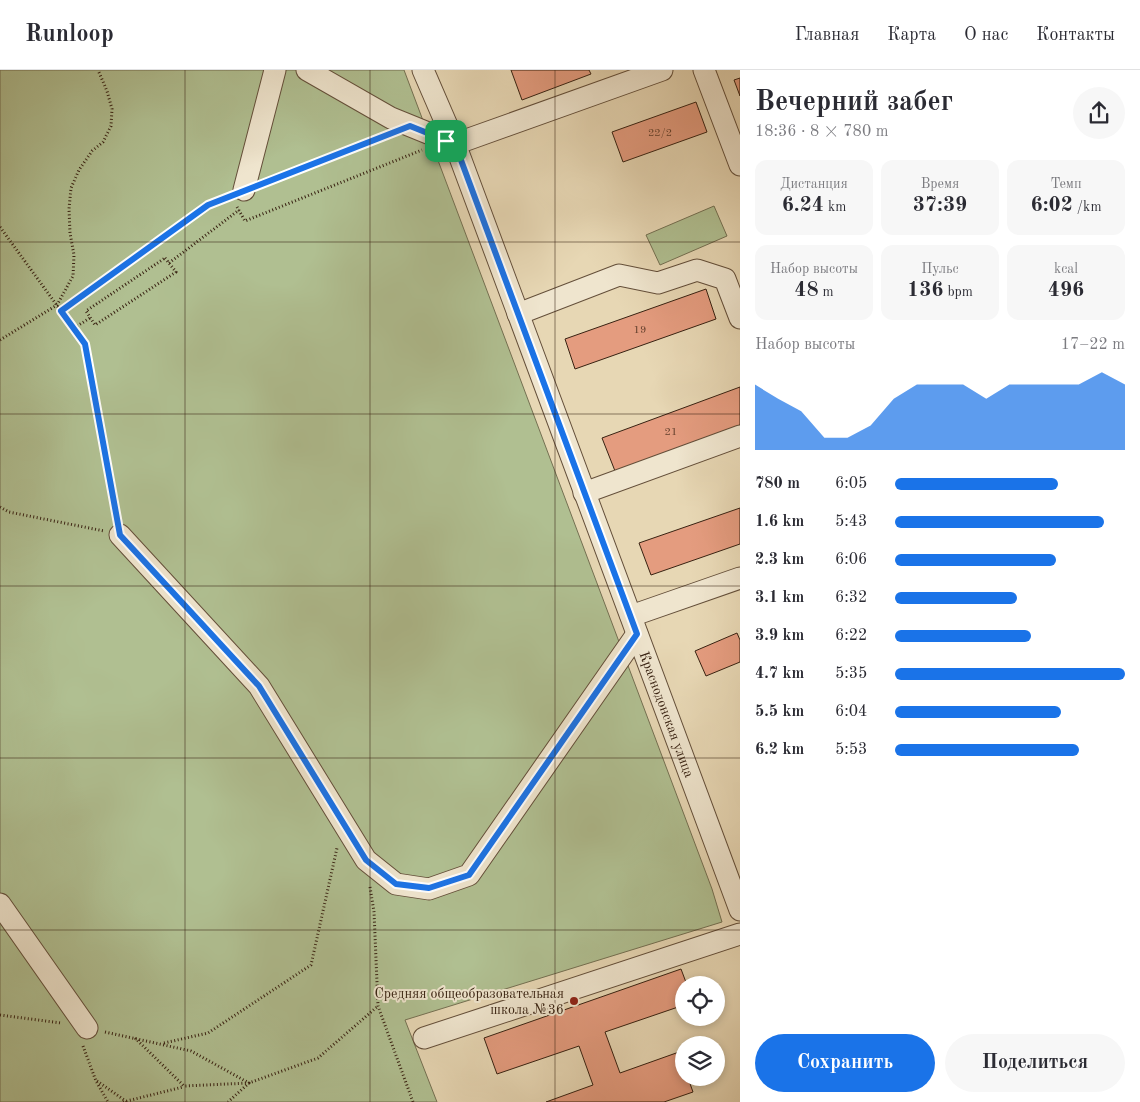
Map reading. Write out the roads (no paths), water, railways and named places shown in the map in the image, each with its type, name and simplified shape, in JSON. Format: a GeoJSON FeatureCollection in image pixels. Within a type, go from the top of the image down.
{"type":"FeatureCollection","features":[{"type":"Feature","properties":{"kind":"street"},"geometry":{"type":"LineString","coordinates":[[242,200],[275,70]]}},
{"type":"Feature","properties":{"kind":"street"},"geometry":{"type":"LineString","coordinates":[[307,70],[391,118],[450,143],[662,70]]}},
{"type":"Feature","properties":{"kind":"street","name":"Краснодонская улица"},"geometry":{"type":"LineString","coordinates":[[423,70],[518,314],[740,907]]}},
{"type":"Feature","properties":{"kind":"street"},"geometry":{"type":"LineString","coordinates":[[704,70],[740,165]]}},
{"type":"Feature","properties":{"kind":"street"},"geometry":{"type":"LineString","coordinates":[[518,314],[619,275],[658,283],[696,270],[725,279],[740,318]]}},
{"type":"Feature","properties":{"kind":"street"},"geometry":{"type":"LineString","coordinates":[[584,493],[740,436]]}},
{"type":"Feature","properties":{"kind":"street"},"geometry":{"type":"LineString","coordinates":[[120,535],[259,686],[366,860],[396,884],[429,888],[469,875],[634,625],[740,578]]}},
{"type":"Feature","properties":{"kind":"street"},"geometry":{"type":"LineString","coordinates":[[0,904],[81,1031]]}},
{"type":"Feature","properties":{"kind":"street"},"geometry":{"type":"LineString","coordinates":[[424,1038],[740,934]]}},
{"type":"Feature","properties":{"kind":"place","name":"Средняя общеобразовательная школа №36"},"geometry":{"type":"Point","coordinates":[574,1001]}}]}
